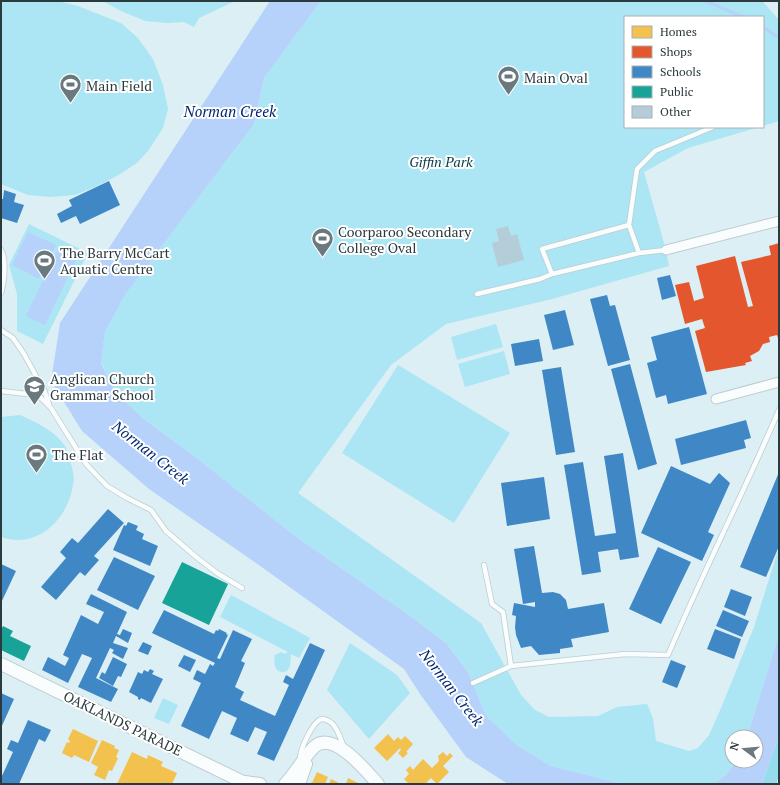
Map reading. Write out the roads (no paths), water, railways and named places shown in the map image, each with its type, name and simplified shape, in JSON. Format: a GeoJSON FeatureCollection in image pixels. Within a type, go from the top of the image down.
{"type":"FeatureCollection","features":[{"type":"Feature","properties":{"kind":"street"},"geometry":{"type":"LineString","coordinates":[[666,250],[779,221]]}},
{"type":"Feature","properties":{"kind":"street"},"geometry":{"type":"LineString","coordinates":[[716,399],[779,382]]}},
{"type":"Feature","properties":{"kind":"street","name":"OAKLANDS PARADE"},"geometry":{"type":"LineString","coordinates":[[1,664],[246,783],[260,784]]}},
{"type":"Feature","properties":{"kind":"street"},"geometry":{"type":"LineString","coordinates":[[285,784],[316,747],[331,744],[345,751],[358,761],[378,784]]}},
{"type":"Feature","properties":{"kind":"street"},"geometry":{"type":"LineString","coordinates":[[299,784],[316,747]]}},
{"type":"Feature","properties":{"kind":"lane"},"geometry":{"type":"LineString","coordinates":[[639,254],[629,225],[637,169],[655,151],[712,128]]}},
{"type":"Feature","properties":{"kind":"lane"},"geometry":{"type":"LineString","coordinates":[[552,274],[542,249],[629,225]]}},
{"type":"Feature","properties":{"kind":"lane"},"geometry":{"type":"LineString","coordinates":[[1,250],[3,253],[4,272],[1,293]]}},
{"type":"Feature","properties":{"kind":"lane"},"geometry":{"type":"LineString","coordinates":[[477,294],[540,279],[552,274],[639,254],[666,250]]}},
{"type":"Feature","properties":{"kind":"lane"},"geometry":{"type":"LineString","coordinates":[[1,330],[13,338],[24,354],[43,387],[51,408],[86,464],[107,486],[150,510],[166,531],[195,556],[217,573],[242,588]]}},
{"type":"Feature","properties":{"kind":"lane"},"geometry":{"type":"LineString","coordinates":[[1,392],[27,394],[30,392],[36,381],[35,374]]}},
{"type":"Feature","properties":{"kind":"lane"},"geometry":{"type":"LineString","coordinates":[[30,392],[40,397],[51,408]]}},
{"type":"Feature","properties":{"kind":"lane"},"geometry":{"type":"LineString","coordinates":[[472,683],[511,666],[625,654],[668,654],[779,410]]}},
{"type":"Feature","properties":{"kind":"lane"},"geometry":{"type":"LineString","coordinates":[[484,565],[492,604],[503,612],[511,666]]}},
{"type":"Feature","properties":{"kind":"lane"},"geometry":{"type":"LineString","coordinates":[[300,765],[301,751],[315,723],[321,719],[328,720],[334,724],[345,751]]}},
{"type":"Feature","properties":{"kind":"water","name":"Norman Creek"},"geometry":{"type":"Polygon","coordinates":[[[270,1],[321,1],[264,78],[254,124],[125,295],[105,332],[101,363],[115,392],[145,420],[198,459],[295,536],[413,618],[447,644],[468,672],[486,716],[518,746],[551,766],[623,784],[508,784],[466,757],[420,694],[404,669],[256,563],[149,489],[82,431],[51,381],[60,323],[270,1]]]}},
{"type":"Feature","properties":{"kind":"water"},"geometry":{"type":"Polygon","coordinates":[[[28,232],[56,245],[39,279],[12,265],[28,232]]]}},
{"type":"Feature","properties":{"kind":"water"},"geometry":{"type":"Polygon","coordinates":[[[58,249],[77,258],[45,325],[26,316],[58,249]]]}},
{"type":"Feature","properties":{"kind":"water"},"geometry":{"type":"Polygon","coordinates":[[[779,634],[779,736],[762,784],[714,784],[726,775],[731,769],[764,769],[764,729],[749,729],[779,634]]]}},
{"type":"Feature","properties":{"kind":"waterway"},"geometry":{"type":"LineString","coordinates":[[706,1],[741,16]]}},
{"type":"Feature","properties":{"kind":"waterway"},"geometry":{"type":"LineString","coordinates":[[764,28],[779,38]]}},
{"type":"Feature","properties":{"kind":"place","name":"Main Oval"},"geometry":{"type":"Point","coordinates":[508,96]}},
{"type":"Feature","properties":{"kind":"place","name":"Main Field"},"geometry":{"type":"Point","coordinates":[70,104]}},
{"type":"Feature","properties":{"kind":"place","name":"Coorparoo Secondary College Oval"},"geometry":{"type":"Point","coordinates":[322,258]}},
{"type":"Feature","properties":{"kind":"place","name":"The Barry McCart Aquatic Centre"},"geometry":{"type":"Point","coordinates":[44,280]}},
{"type":"Feature","properties":{"kind":"place","name":"Anglican Church Grammar School"},"geometry":{"type":"Point","coordinates":[34,406]}},
{"type":"Feature","properties":{"kind":"place","name":"The Flat"},"geometry":{"type":"Point","coordinates":[37,474]}},
{"type":"Feature","properties":{"kind":"park label","name":"Giffin Park"},"geometry":{"type":"Point","coordinates":[441,161]}}]}
